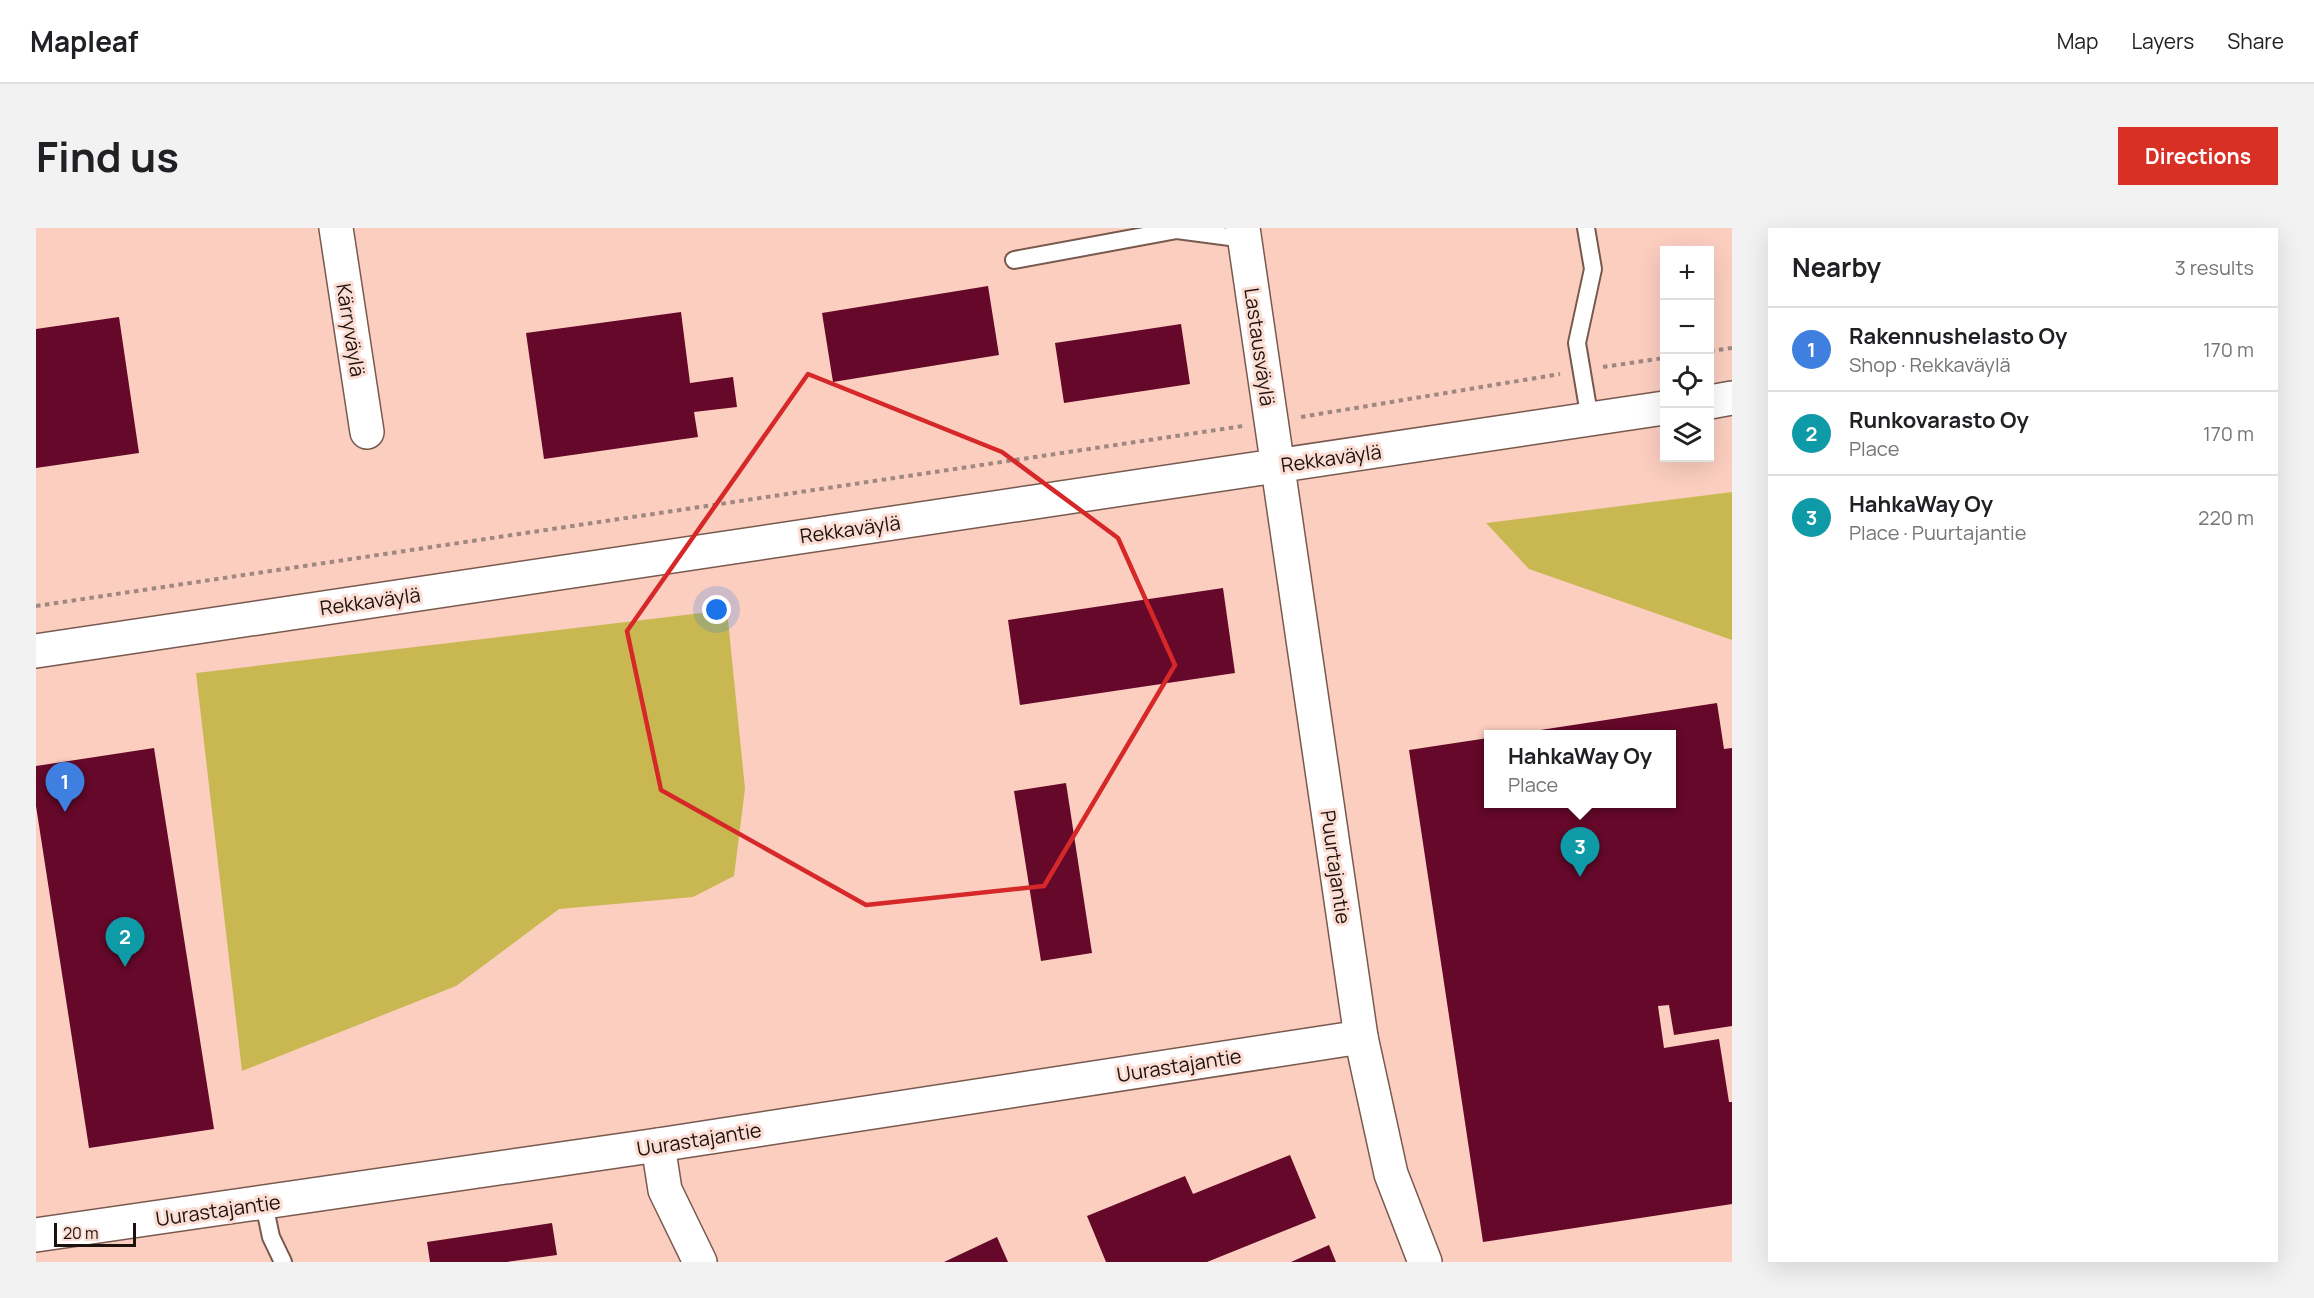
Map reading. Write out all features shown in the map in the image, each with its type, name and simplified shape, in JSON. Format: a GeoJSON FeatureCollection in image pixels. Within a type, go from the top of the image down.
{"type":"FeatureCollection","features":[{"type":"Feature","properties":{"kind":"street","name":"Kärryväylä"},"geometry":{"type":"LineString","coordinates":[[336,228],[367,432]]}},
{"type":"Feature","properties":{"kind":"street","name":"Lastausväylä"},"geometry":{"type":"LineString","coordinates":[[1244,234],[1277,466]]}},
{"type":"Feature","properties":{"kind":"street"},"geometry":{"type":"LineString","coordinates":[[1714,401],[1732,398]]}},
{"type":"Feature","properties":{"kind":"street","name":"Rekkaväylä"},"geometry":{"type":"LineString","coordinates":[[36,651],[1660,409]]}},
{"type":"Feature","properties":{"kind":"street","name":"Puurtajantie"},"geometry":{"type":"LineString","coordinates":[[1277,466],[1361,1037],[1391,1174],[1425,1262]]}},
{"type":"Feature","properties":{"kind":"street","name":"Uurastajantie"},"geometry":{"type":"LineString","coordinates":[[36,1235],[264,1204],[1361,1037]]}},
{"type":"Feature","properties":{"kind":"street"},"geometry":{"type":"LineString","coordinates":[[658,1145],[665,1190],[700,1262]]}},
{"type":"Feature","properties":{"kind":"lane"},"geometry":{"type":"LineString","coordinates":[[1586,228],[1593,269],[1577,343],[1590,420]]}},
{"type":"Feature","properties":{"kind":"lane"},"geometry":{"type":"LineString","coordinates":[[1014,260],[1177,230],[1244,234]]}},
{"type":"Feature","properties":{"kind":"lane"},"geometry":{"type":"LineString","coordinates":[[264,1204],[271,1237],[283,1262]]}},
{"type":"Feature","properties":{"kind":"path"},"geometry":{"type":"LineString","coordinates":[[1714,350],[1732,348]]}},
{"type":"Feature","properties":{"kind":"path"},"geometry":{"type":"LineString","coordinates":[[36,606],[1271,422],[1660,359]]}},
{"type":"Feature","properties":{"kind":"highlighted area"},"geometry":{"type":"Polygon","coordinates":[[[808,374],[1002,452],[1118,538],[1175,665],[1044,886],[866,905],[661,790],[627,631],[808,374]]]}},
{"type":"Feature","properties":{"kind":"shaded area"},"geometry":{"type":"Polygon","coordinates":[[[36,228],[1732,228],[1732,492],[1487,524],[1732,640],[1732,1262],[36,1262],[36,228]]]}},
{"type":"Feature","properties":{"kind":"shaded area"},"geometry":{"type":"Polygon","coordinates":[[[1732,492],[1732,640],[1529,569],[1486,523],[1732,492]]]}},
{"type":"Feature","properties":{"kind":"shaded area"},"geometry":{"type":"Polygon","coordinates":[[[727,610],[745,789],[734,876],[693,897],[559,909],[456,986],[242,1071],[196,673],[727,610]]]}},
{"type":"Feature","properties":{"kind":"building"},"geometry":{"type":"Polygon","coordinates":[[[988,286],[999,355],[833,382],[822,313],[988,286]]]}},
{"type":"Feature","properties":{"kind":"building"},"geometry":{"type":"Polygon","coordinates":[[[681,312],[690,383],[733,377],[737,407],[694,412],[698,437],[544,459],[526,333],[681,312]]]}},
{"type":"Feature","properties":{"kind":"building"},"geometry":{"type":"Polygon","coordinates":[[[119,317],[139,453],[36,468],[36,329],[119,317]]]}},
{"type":"Feature","properties":{"kind":"building"},"geometry":{"type":"Polygon","coordinates":[[[1181,324],[1190,384],[1064,403],[1055,343],[1181,324]]]}},
{"type":"Feature","properties":{"kind":"building"},"geometry":{"type":"Polygon","coordinates":[[[1223,588],[1235,673],[1020,705],[1008,620],[1223,588]]]}},
{"type":"Feature","properties":{"kind":"building"},"geometry":{"type":"Polygon","coordinates":[[[1717,703],[1724,749],[1732,748],[1732,1026],[1674,1035],[1669,1005],[1658,1006],[1664,1048],[1719,1039],[1729,1102],[1732,1102],[1732,1204],[1483,1242],[1409,750],[1484,739],[1484,808],[1676,808],[1676,730],[1541,730],[1717,703]]]}},
{"type":"Feature","properties":{"kind":"building"},"geometry":{"type":"Polygon","coordinates":[[[154,748],[214,1129],[89,1148],[36,806],[36,766],[154,748]]]}},
{"type":"Feature","properties":{"kind":"building"},"geometry":{"type":"Polygon","coordinates":[[[1066,783],[1092,953],[1041,961],[1014,791],[1066,783]]]}},
{"type":"Feature","properties":{"kind":"building"},"geometry":{"type":"Polygon","coordinates":[[[1290,1155],[1316,1218],[1207,1262],[1106,1262],[1087,1216],[1185,1176],[1193,1194],[1290,1155]]]}},
{"type":"Feature","properties":{"kind":"building"},"geometry":{"type":"Polygon","coordinates":[[[552,1223],[557,1255],[507,1262],[430,1262],[427,1242],[552,1223]]]}},
{"type":"Feature","properties":{"kind":"building"},"geometry":{"type":"Polygon","coordinates":[[[997,1237],[1008,1262],[944,1262],[997,1237]]]}},
{"type":"Feature","properties":{"kind":"building"},"geometry":{"type":"Polygon","coordinates":[[[1329,1245],[1336,1262],[1291,1262],[1329,1245]]]}},
{"type":"Feature","properties":{"kind":"place","name":"Rakennushelasto Oy"},"geometry":{"type":"Point","coordinates":[65,812]}},
{"type":"Feature","properties":{"kind":"place","name":"HahkaWay Oy"},"geometry":{"type":"Point","coordinates":[1580,877]}},
{"type":"Feature","properties":{"kind":"place","name":"Runkovarasto Oy"},"geometry":{"type":"Point","coordinates":[125,967]}}]}
